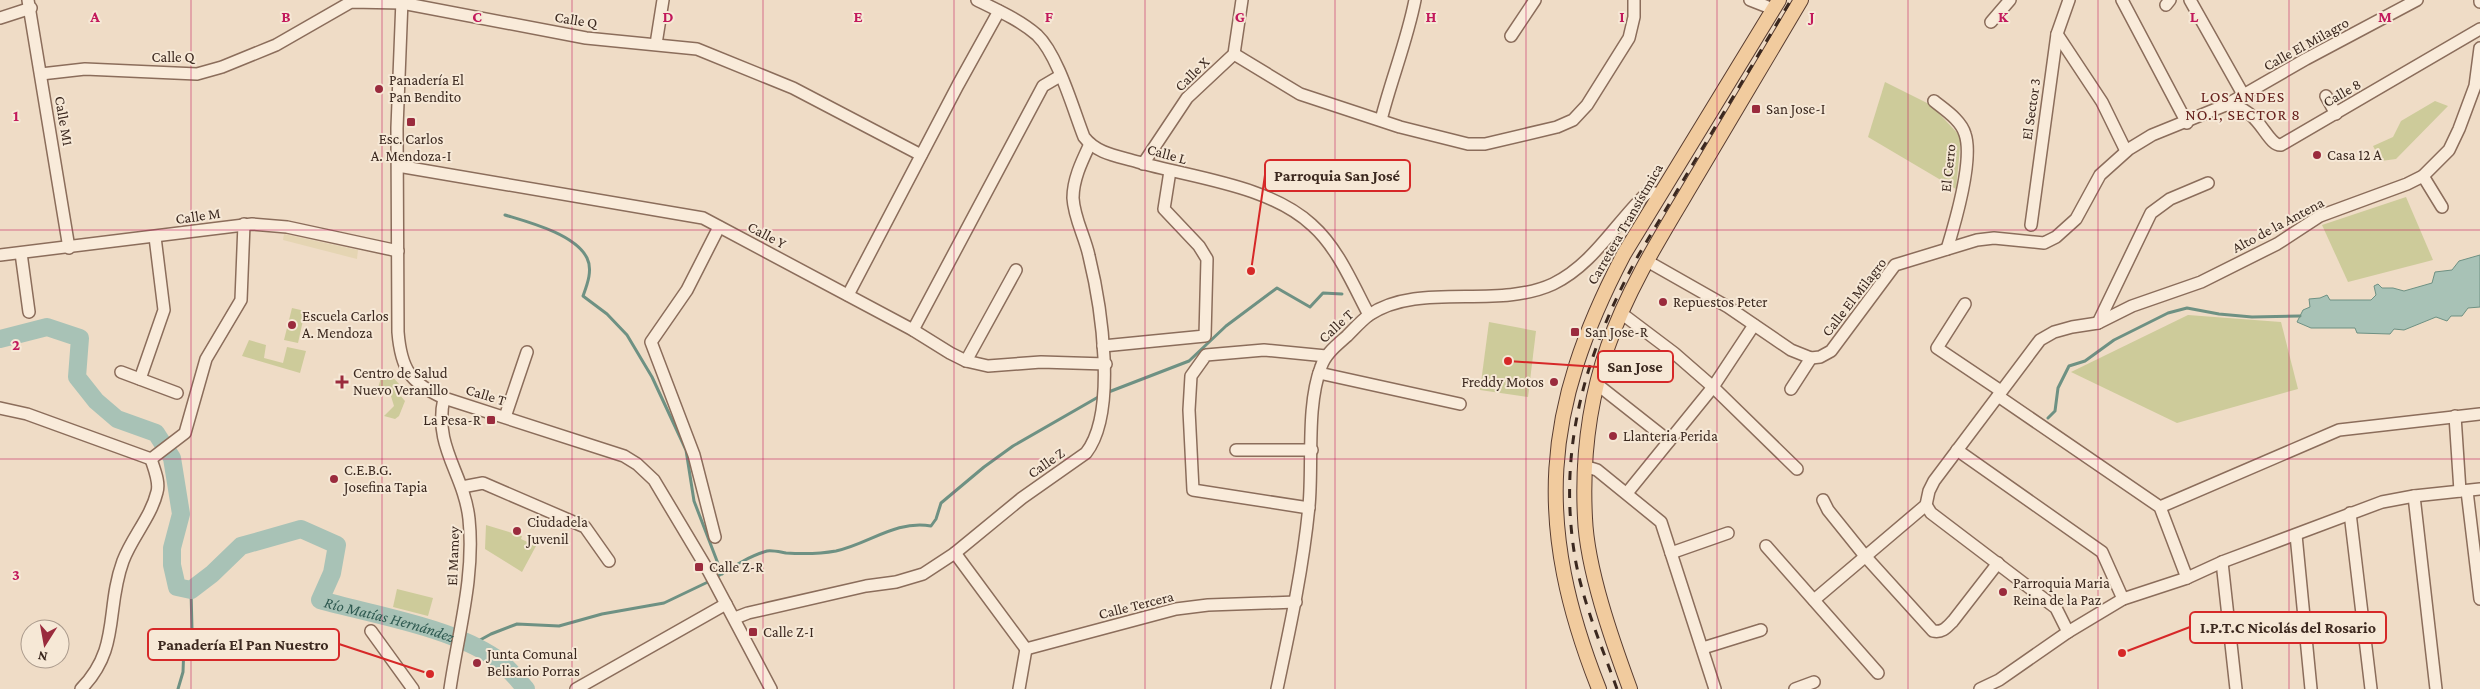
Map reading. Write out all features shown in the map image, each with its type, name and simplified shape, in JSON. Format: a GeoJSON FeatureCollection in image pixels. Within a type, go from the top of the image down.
{"type":"FeatureCollection","features":[{"type":"Feature","properties":{"kind":"main road"},"geometry":{"type":"LineString","coordinates":[[1630,689],[1597,586],[1585,520],[1584,466],[1591,410],[1608,347],[1621,313],[1647,261],[1802,0]]}},
{"type":"Feature","properties":{"kind":"main road","name":"Carretera Transístmica"},"geometry":{"type":"LineString","coordinates":[[1600,689],[1582,643],[1562,562],[1555,487],[1559,431],[1579,355],[1601,297],[1624,254],[1776,5]]}},
{"type":"Feature","properties":{"kind":"street"},"geometry":{"type":"LineString","coordinates":[[656,44],[663,0]]}},
{"type":"Feature","properties":{"kind":"street"},"geometry":{"type":"LineString","coordinates":[[977,0],[999,11],[1038,36],[1060,76],[1084,136],[1090,144]]}},
{"type":"Feature","properties":{"kind":"street"},"geometry":{"type":"LineString","coordinates":[[1242,0],[1234,54],[1300,94],[1400,128],[1468,144],[1485,144],[1556,127],[1573,120],[1587,106],[1629,38],[1634,17],[1634,0]]}},
{"type":"Feature","properties":{"kind":"street"},"geometry":{"type":"LineString","coordinates":[[1381,120],[1392,77],[1408,34],[1415,0]]}},
{"type":"Feature","properties":{"kind":"street"},"geometry":{"type":"LineString","coordinates":[[1511,36],[1535,0]]}},
{"type":"Feature","properties":{"kind":"street"},"geometry":{"type":"LineString","coordinates":[[1750,0],[1776,5]]}},
{"type":"Feature","properties":{"kind":"street"},"geometry":{"type":"LineString","coordinates":[[1991,22],[2010,0]]}},
{"type":"Feature","properties":{"kind":"street","name":"El Sector 3"},"geometry":{"type":"LineString","coordinates":[[2031,225],[2057,34],[2069,0]]}},
{"type":"Feature","properties":{"kind":"street"},"geometry":{"type":"LineString","coordinates":[[2122,0],[2187,123]]}},
{"type":"Feature","properties":{"kind":"street"},"geometry":{"type":"LineString","coordinates":[[2190,0],[2244,96]]}},
{"type":"Feature","properties":{"kind":"street","name":"Calle El Milagro"},"geometry":{"type":"LineString","coordinates":[[1811,358],[1820,357],[1831,351],[1895,265],[1977,240],[1994,238],[2044,243],[2056,237],[2076,219],[2100,175],[2126,151],[2152,135],[2187,123],[2244,96],[2306,59],[2417,0]]}},
{"type":"Feature","properties":{"kind":"street","name":"Calle Q"},"geometry":{"type":"LineString","coordinates":[[42,74],[85,69],[197,74],[222,67],[276,45],[351,2],[402,2],[586,38],[697,49],[793,88],[921,155]]}},
{"type":"Feature","properties":{"kind":"street","name":"Calle T"},"geometry":{"type":"LineString","coordinates":[[402,2],[398,251],[400,349],[405,365],[423,389],[444,398],[624,456],[637,464],[654,480],[710,572],[771,689]]}},
{"type":"Feature","properties":{"kind":"street"},"geometry":{"type":"LineString","coordinates":[[0,18],[30,4]]}},
{"type":"Feature","properties":{"kind":"street","name":"Calle M1"},"geometry":{"type":"LineString","coordinates":[[30,4],[68,248]]}},
{"type":"Feature","properties":{"kind":"street"},"geometry":{"type":"LineString","coordinates":[[848,295],[999,11]]}},
{"type":"Feature","properties":{"kind":"street","name":"Calle 8"},"geometry":{"type":"LineString","coordinates":[[2226,105],[2240,107],[2254,116],[2272,141],[2278,145],[2336,114],[2480,29]]}},
{"type":"Feature","properties":{"kind":"street"},"geometry":{"type":"LineString","coordinates":[[2057,34],[2102,102],[2126,151]]}},
{"type":"Feature","properties":{"kind":"street","name":"Alto de la Antena"},"geometry":{"type":"LineString","coordinates":[[2098,324],[2132,306],[2201,282],[2277,244],[2320,216],[2407,184],[2423,176],[2448,150],[2459,129],[2478,77],[2480,48]]}},
{"type":"Feature","properties":{"kind":"street","name":"Calle X"},"geometry":{"type":"LineString","coordinates":[[1144,164],[1187,98],[1234,54]]}},
{"type":"Feature","properties":{"kind":"street"},"geometry":{"type":"LineString","coordinates":[[913,330],[1043,86],[1060,76]]}},
{"type":"Feature","properties":{"kind":"street"},"geometry":{"type":"LineString","coordinates":[[2326,96],[2336,114]]}},
{"type":"Feature","properties":{"kind":"street","name":"El Cerro"},"geometry":{"type":"LineString","coordinates":[[1934,101],[1960,124],[1967,143],[1963,184],[1956,222],[1946,249]]}},
{"type":"Feature","properties":{"kind":"street","name":"Calle L"},"geometry":{"type":"LineString","coordinates":[[1090,144],[1101,151],[1144,164],[1258,193],[1292,210],[1312,224],[1323,236],[1369,315]]}},
{"type":"Feature","properties":{"kind":"street","name":"Calle Z"},"geometry":{"type":"LineString","coordinates":[[735,618],[748,613],[923,574],[955,553],[1037,487],[1086,453],[1093,445],[1100,424],[1106,364],[1090,257],[1074,210],[1073,196],[1078,169],[1090,144]]}},
{"type":"Feature","properties":{"kind":"street","name":"Calle Y"},"geometry":{"type":"LineString","coordinates":[[398,166],[703,218],[966,360],[988,366],[1042,362],[1106,364]]}},
{"type":"Feature","properties":{"kind":"street"},"geometry":{"type":"LineString","coordinates":[[1103,346],[1205,336],[1207,259],[1199,246],[1164,209],[1170,171]]}},
{"type":"Feature","properties":{"kind":"street"},"geometry":{"type":"LineString","coordinates":[[2423,176],[2442,207]]}},
{"type":"Feature","properties":{"kind":"street"},"geometry":{"type":"LineString","coordinates":[[1814,600],[1926,505],[1929,491],[1934,481],[2040,340],[2047,335],[2072,327],[2098,324],[2151,213],[2170,199],[2208,183]]}},
{"type":"Feature","properties":{"kind":"street","name":"Calle T"},"geometry":{"type":"LineString","coordinates":[[1277,689],[1296,602],[1309,508],[1314,389],[1326,356],[1369,315],[1390,305],[1410,299],[1514,295],[1538,290],[1569,276],[1588,259],[1648,192],[1660,194]]}},
{"type":"Feature","properties":{"kind":"street"},"geometry":{"type":"LineString","coordinates":[[155,456],[185,432],[209,353],[241,300],[244,224]]}},
{"type":"Feature","properties":{"kind":"street","name":"Calle M"},"geometry":{"type":"LineString","coordinates":[[0,255],[155,237],[244,224],[286,227],[398,251]]}},
{"type":"Feature","properties":{"kind":"street"},"geometry":{"type":"LineString","coordinates":[[715,536],[694,455],[651,342],[687,290],[719,226]]}},
{"type":"Feature","properties":{"kind":"street"},"geometry":{"type":"LineString","coordinates":[[140,379],[164,310],[155,237]]}},
{"type":"Feature","properties":{"kind":"street"},"geometry":{"type":"LineString","coordinates":[[21,253],[29,312]]}},
{"type":"Feature","properties":{"kind":"street"},"geometry":{"type":"LineString","coordinates":[[1647,261],[1711,297],[1791,350],[1811,358],[1791,389]]}},
{"type":"Feature","properties":{"kind":"street"},"geometry":{"type":"LineString","coordinates":[[966,360],[1016,270]]}},
{"type":"Feature","properties":{"kind":"street"},"geometry":{"type":"LineString","coordinates":[[1965,304],[1937,348],[2160,507],[2187,578]]}},
{"type":"Feature","properties":{"kind":"street"},"geometry":{"type":"LineString","coordinates":[[1621,313],[1674,353],[1713,387],[1797,469]]}},
{"type":"Feature","properties":{"kind":"street"},"geometry":{"type":"LineString","coordinates":[[1626,493],[1713,387],[1754,325]]}},
{"type":"Feature","properties":{"kind":"street"},"geometry":{"type":"LineString","coordinates":[[1309,508],[1193,490],[1189,410],[1191,376],[1206,355],[1264,350],[1326,356]]}},
{"type":"Feature","properties":{"kind":"street"},"geometry":{"type":"LineString","coordinates":[[505,417],[527,352]]}},
{"type":"Feature","properties":{"kind":"street"},"geometry":{"type":"LineString","coordinates":[[120,372],[177,393]]}},
{"type":"Feature","properties":{"kind":"street"},"geometry":{"type":"LineString","coordinates":[[1319,373],[1460,404]]}},
{"type":"Feature","properties":{"kind":"street"},"geometry":{"type":"LineString","coordinates":[[1598,385],[1669,441]]}},
{"type":"Feature","properties":{"kind":"street","name":"El Mamey"},"geometry":{"type":"LineString","coordinates":[[444,398],[440,416],[441,434],[462,487],[469,517],[470,542],[469,576],[450,689]]}},
{"type":"Feature","properties":{"kind":"street"},"geometry":{"type":"LineString","coordinates":[[0,408],[27,414],[155,456]]}},
{"type":"Feature","properties":{"kind":"street"},"geometry":{"type":"LineString","coordinates":[[2160,507],[2339,430],[2480,414]]}},
{"type":"Feature","properties":{"kind":"street"},"geometry":{"type":"LineString","coordinates":[[2455,416],[2480,599]]}},
{"type":"Feature","properties":{"kind":"street"},"geometry":{"type":"LineString","coordinates":[[1236,450],[1312,450]]}},
{"type":"Feature","properties":{"kind":"street"},"geometry":{"type":"LineString","coordinates":[[1957,450],[2102,552],[2122,599]]}},
{"type":"Feature","properties":{"kind":"street"},"geometry":{"type":"LineString","coordinates":[[81,689],[102,662],[109,637],[118,574],[158,491],[155,456]]}},
{"type":"Feature","properties":{"kind":"street"},"geometry":{"type":"LineString","coordinates":[[1584,466],[1597,470],[1661,522],[1715,689]]}},
{"type":"Feature","properties":{"kind":"street"},"geometry":{"type":"LineString","coordinates":[[462,487],[483,483],[563,516],[584,527],[610,561]]}},
{"type":"Feature","properties":{"kind":"street"},"geometry":{"type":"LineString","coordinates":[[1980,689],[1995,684],[2068,632],[2122,599],[2187,578],[2222,562],[2382,502],[2414,496],[2480,489]]}},
{"type":"Feature","properties":{"kind":"street"},"geometry":{"type":"LineString","coordinates":[[2414,496],[2436,689]]}},
{"type":"Feature","properties":{"kind":"street"},"geometry":{"type":"LineString","coordinates":[[1823,500],[1828,510],[1865,556],[1928,628],[1939,632],[1953,621],[1998,563]]}},
{"type":"Feature","properties":{"kind":"street"},"geometry":{"type":"LineString","coordinates":[[1926,505],[1931,513],[2056,608],[2068,632]]}},
{"type":"Feature","properties":{"kind":"street"},"geometry":{"type":"LineString","coordinates":[[2350,513],[2371,689]]}},
{"type":"Feature","properties":{"kind":"street"},"geometry":{"type":"LineString","coordinates":[[1671,554],[1728,533]]}},
{"type":"Feature","properties":{"kind":"street"},"geometry":{"type":"LineString","coordinates":[[2296,535],[2311,689]]}},
{"type":"Feature","properties":{"kind":"street"},"geometry":{"type":"LineString","coordinates":[[1766,546],[1878,672]]}},
{"type":"Feature","properties":{"kind":"street"},"geometry":{"type":"LineString","coordinates":[[955,553],[1026,649],[1018,689]]}},
{"type":"Feature","properties":{"kind":"street"},"geometry":{"type":"LineString","coordinates":[[2222,562],[2236,689]]}},
{"type":"Feature","properties":{"kind":"street","name":"Calle Tercera"},"geometry":{"type":"LineString","coordinates":[[1026,649],[1176,609],[1208,605],[1296,602]]}},
{"type":"Feature","properties":{"kind":"street"},"geometry":{"type":"LineString","coordinates":[[576,689],[726,604]]}},
{"type":"Feature","properties":{"kind":"street"},"geometry":{"type":"LineString","coordinates":[[1703,648],[1761,630]]}},
{"type":"Feature","properties":{"kind":"street"},"geometry":{"type":"LineString","coordinates":[[371,631],[413,689]]}},
{"type":"Feature","properties":{"kind":"street"},"geometry":{"type":"LineString","coordinates":[[1795,689],[1814,682]]}},
{"type":"Feature","properties":{"kind":"shaded area"},"geometry":{"type":"Polygon","coordinates":[[[1885,82],[1931,105],[1961,137],[1956,189],[1868,137],[1885,82]]]}},
{"type":"Feature","properties":{"kind":"shaded area"},"geometry":{"type":"Polygon","coordinates":[[[2435,101],[2448,106],[2396,159],[2381,161],[2373,146],[2393,137],[2401,121],[2435,101]]]}},
{"type":"Feature","properties":{"kind":"shaded area"},"geometry":{"type":"Polygon","coordinates":[[[2406,197],[2433,260],[2348,282],[2322,225],[2406,197]]]}},
{"type":"Feature","properties":{"kind":"shaded area"},"geometry":{"type":"Polygon","coordinates":[[[284,234],[358,250],[357,259],[283,240],[284,234]]]}},
{"type":"Feature","properties":{"kind":"shaded area"},"geometry":{"type":"Polygon","coordinates":[[[2480,255],[2480,307],[2468,308],[2462,316],[2451,316],[2447,321],[2436,317],[2404,330],[2394,329],[2390,334],[2357,333],[2355,328],[2311,328],[2297,322],[2303,310],[2310,307],[2309,299],[2327,295],[2330,300],[2371,300],[2376,295],[2374,286],[2378,284],[2382,288],[2404,291],[2432,283],[2435,272],[2452,270],[2459,261],[2480,255]]]}},
{"type":"Feature","properties":{"kind":"shaded area"},"geometry":{"type":"Polygon","coordinates":[[[292,308],[305,311],[298,343],[284,340],[292,308]]]}},
{"type":"Feature","properties":{"kind":"shaded area"},"geometry":{"type":"Polygon","coordinates":[[[2188,315],[2281,322],[2298,389],[2177,423],[2071,372],[2188,315]]]}},
{"type":"Feature","properties":{"kind":"shaded area"},"geometry":{"type":"Polygon","coordinates":[[[1489,322],[1536,331],[1528,397],[1480,390],[1489,322]]]}},
{"type":"Feature","properties":{"kind":"shaded area"},"geometry":{"type":"Polygon","coordinates":[[[249,340],[266,345],[264,358],[283,363],[287,347],[306,351],[300,373],[242,356],[249,340]]]}},
{"type":"Feature","properties":{"kind":"shaded area"},"geometry":{"type":"Polygon","coordinates":[[[383,371],[387,371],[400,385],[398,393],[405,401],[399,416],[395,419],[384,416],[394,406],[390,393],[383,392],[382,389],[378,388],[383,371]]]}},
{"type":"Feature","properties":{"kind":"shaded area"},"geometry":{"type":"Polygon","coordinates":[[[486,525],[522,536],[521,539],[536,546],[522,572],[485,549],[486,525]]]}},
{"type":"Feature","properties":{"kind":"shaded area"},"geometry":{"type":"Polygon","coordinates":[[[397,589],[433,598],[428,616],[393,607],[397,589]]]}},
{"type":"Feature","properties":{"kind":"waterway"},"geometry":{"type":"LineString","coordinates":[[505,215],[538,225],[562,236],[572,242],[587,258],[589,263],[588,282],[583,296],[607,314],[627,335],[652,377],[686,450],[694,501],[722,574]]}},
{"type":"Feature","properties":{"kind":"waterway"},"geometry":{"type":"LineString","coordinates":[[1106,393],[1189,361],[1226,326],[1277,288],[1310,307],[1323,293],[1342,294]]}},
{"type":"Feature","properties":{"kind":"waterway"},"geometry":{"type":"LineString","coordinates":[[2048,418],[2055,411],[2058,388],[2069,366],[2085,361],[2114,340],[2168,313],[2187,308],[2219,314],[2252,317],[2300,316]]}},
{"type":"Feature","properties":{"kind":"waterway","name":"Río Matías Hernández"},"geometry":{"type":"LineString","coordinates":[[0,339],[47,327],[80,338],[77,377],[96,401],[117,419],[156,433],[172,458],[181,514],[172,548],[172,565],[177,587],[191,590],[212,574],[241,546],[301,529],[337,545],[332,573],[320,600],[412,623],[458,638],[497,659],[526,689]]}},
{"type":"Feature","properties":{"kind":"waterway"},"geometry":{"type":"LineString","coordinates":[[715,578],[747,559],[767,551],[798,554],[830,552],[848,548],[894,529],[918,525],[931,526],[936,519],[941,503],[984,467],[1013,446],[1100,396]]}},
{"type":"Feature","properties":{"kind":"waterway"},"geometry":{"type":"LineString","coordinates":[[471,645],[491,634],[517,624],[559,626],[602,614],[664,603],[710,581]]}},
{"type":"Feature","properties":{"kind":"waterway"},"geometry":{"type":"LineString","coordinates":[[178,689],[183,672],[184,645],[192,630],[191,590]]}},
{"type":"Feature","properties":{"kind":"railway"},"geometry":{"type":"LineString","coordinates":[[1617,689],[1586,604],[1574,551],[1570,512],[1570,473],[1581,399],[1591,362],[1604,326],[1638,256],[1791,0]]}},
{"type":"Feature","properties":{"kind":"place","name":"Panadería El Pan Bendito"},"geometry":{"type":"Point","coordinates":[379,89]}},
{"type":"Feature","properties":{"kind":"place","name":"San Jose-I"},"geometry":{"type":"Point","coordinates":[1756,109]}},
{"type":"Feature","properties":{"kind":"place","name":"Esc. Carlos A. Mendoza-I"},"geometry":{"type":"Point","coordinates":[411,122]}},
{"type":"Feature","properties":{"kind":"place","name":"Casa 12 A"},"geometry":{"type":"Point","coordinates":[2317,155]}},
{"type":"Feature","properties":{"kind":"place","name":"Parroquia San José"},"geometry":{"type":"Point","coordinates":[1251,271]}},
{"type":"Feature","properties":{"kind":"place","name":"Repuestos Peter"},"geometry":{"type":"Point","coordinates":[1663,302]}},
{"type":"Feature","properties":{"kind":"place","name":"Escuela Carlos A. Mendoza"},"geometry":{"type":"Point","coordinates":[292,325]}},
{"type":"Feature","properties":{"kind":"place","name":"San Jose-R"},"geometry":{"type":"Point","coordinates":[1575,332]}},
{"type":"Feature","properties":{"kind":"place","name":"San Jose"},"geometry":{"type":"Point","coordinates":[1508,361]}},
{"type":"Feature","properties":{"kind":"place","name":"Centro de Salud Nuevo Veranillo"},"geometry":{"type":"Point","coordinates":[342,382]}},
{"type":"Feature","properties":{"kind":"place","name":"Freddy Motos"},"geometry":{"type":"Point","coordinates":[1554,382]}},
{"type":"Feature","properties":{"kind":"place","name":"La Pesa-R"},"geometry":{"type":"Point","coordinates":[491,420]}},
{"type":"Feature","properties":{"kind":"place","name":"Llanteria Perida"},"geometry":{"type":"Point","coordinates":[1613,436]}},
{"type":"Feature","properties":{"kind":"place","name":"C.E.B.G. Josefina Tapia"},"geometry":{"type":"Point","coordinates":[334,479]}},
{"type":"Feature","properties":{"kind":"place","name":"Ciudadela Juvenil"},"geometry":{"type":"Point","coordinates":[517,531]}},
{"type":"Feature","properties":{"kind":"place","name":"Calle Z-R"},"geometry":{"type":"Point","coordinates":[699,567]}},
{"type":"Feature","properties":{"kind":"place","name":"Parroquia Maria Reina de la Paz"},"geometry":{"type":"Point","coordinates":[2003,592]}},
{"type":"Feature","properties":{"kind":"place","name":"Calle Z-I"},"geometry":{"type":"Point","coordinates":[753,632]}},
{"type":"Feature","properties":{"kind":"place","name":"I.P.T.C Nicolás del Rosario"},"geometry":{"type":"Point","coordinates":[2122,653]}},
{"type":"Feature","properties":{"kind":"place","name":"Junta Comunal Belisario Porras"},"geometry":{"type":"Point","coordinates":[477,663]}},
{"type":"Feature","properties":{"kind":"place","name":"Panadería El Pan Nuestro"},"geometry":{"type":"Point","coordinates":[430,674]}},
{"type":"Feature","properties":{"kind":"district","name":"LOS ANDES NO.1, SECTOR 8"},"geometry":{"type":"Point","coordinates":[2243,105]}}]}
